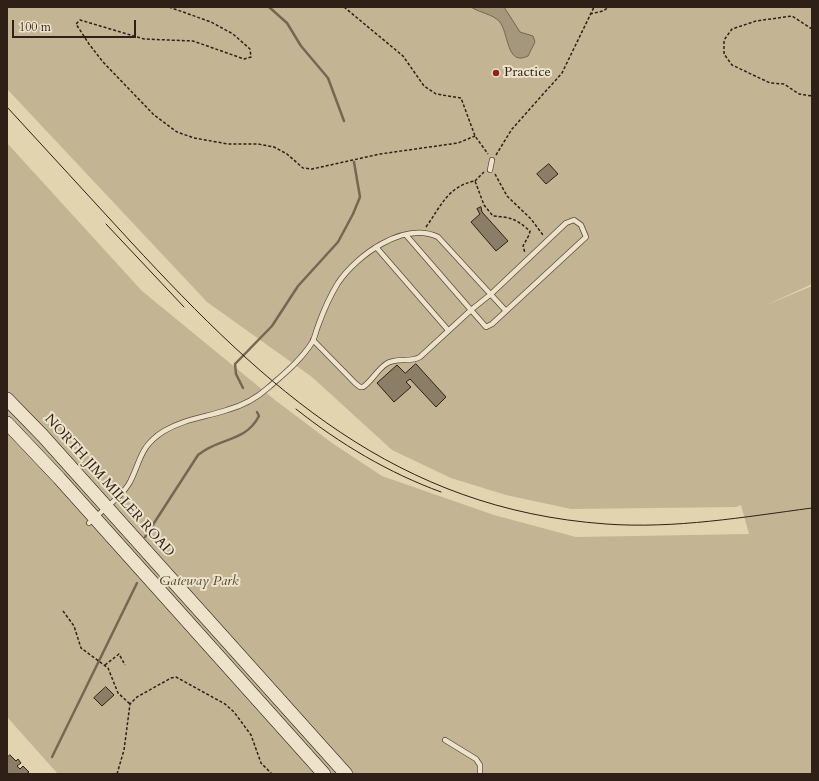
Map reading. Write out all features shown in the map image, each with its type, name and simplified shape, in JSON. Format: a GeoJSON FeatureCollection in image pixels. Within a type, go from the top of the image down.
{"type":"FeatureCollection","features":[{"type":"Feature","properties":{"kind":"main road","name":"NORTH JIM MILLER ROAD"},"geometry":{"type":"LineString","coordinates":[[7,399],[107,507],[346,774]]}},
{"type":"Feature","properties":{"kind":"main road"},"geometry":{"type":"LineString","coordinates":[[7,423],[92,520],[324,774]]}},
{"type":"Feature","properties":{"kind":"main road"},"geometry":{"type":"LineString","coordinates":[[301,748],[313,737]]}},
{"type":"Feature","properties":{"kind":"lane"},"geometry":{"type":"LineString","coordinates":[[490,170],[492,160]]}},
{"type":"Feature","properties":{"kind":"lane"},"geometry":{"type":"LineString","coordinates":[[313,340],[355,383],[360,387],[363,387],[387,363],[404,360],[413,361],[420,357],[448,330],[471,310],[491,294],[566,223],[574,220],[581,225],[586,237],[492,324],[486,327],[471,310],[406,235]]}},
{"type":"Feature","properties":{"kind":"lane"},"geometry":{"type":"LineString","coordinates":[[92,520],[121,493],[130,482],[143,450],[163,431],[176,424],[228,410],[248,401],[264,391],[288,370],[313,340],[329,299],[338,283],[360,259],[376,247],[406,235],[422,232],[430,233],[438,237],[506,311]]}},
{"type":"Feature","properties":{"kind":"lane"},"geometry":{"type":"LineString","coordinates":[[376,247],[448,330]]}},
{"type":"Feature","properties":{"kind":"lane"},"geometry":{"type":"LineString","coordinates":[[445,740],[476,759],[480,765],[480,774]]}},
{"type":"Feature","properties":{"kind":"path"},"geometry":{"type":"LineString","coordinates":[[169,7],[211,22],[233,34],[250,49],[251,57],[244,59],[193,41],[144,39],[87,21],[80,20],[76,24],[103,62],[154,115],[177,132],[194,138],[228,144],[258,144],[274,147],[287,154],[303,168],[312,169],[380,154],[458,143],[475,136]]}},
{"type":"Feature","properties":{"kind":"path"},"geometry":{"type":"LineString","coordinates":[[344,7],[403,56],[424,86],[436,94],[461,98],[475,136],[492,160],[512,129],[562,73],[575,49],[594,7]]}},
{"type":"Feature","properties":{"kind":"path"},"geometry":{"type":"LineString","coordinates":[[590,14],[603,11],[609,7]]}},
{"type":"Feature","properties":{"kind":"path"},"geometry":{"type":"LineString","coordinates":[[812,29],[792,16],[756,21],[732,29],[724,40],[723,47],[724,54],[732,65],[770,83],[784,84],[799,94],[812,96]]}},
{"type":"Feature","properties":{"kind":"path"},"geometry":{"type":"LineString","coordinates":[[422,232],[448,195],[458,185],[475,181],[486,170],[490,170],[508,196],[531,219],[547,240]]}},
{"type":"Feature","properties":{"kind":"path"},"geometry":{"type":"LineString","coordinates":[[475,181],[484,204],[493,216],[508,216],[517,220],[530,231],[523,246],[523,251],[529,257]]}},
{"type":"Feature","properties":{"kind":"path"},"geometry":{"type":"LineString","coordinates":[[63,611],[74,626],[81,648],[102,663],[110,671],[118,693],[130,704]]}},
{"type":"Feature","properties":{"kind":"path"},"geometry":{"type":"LineString","coordinates":[[105,666],[110,660],[119,654],[125,664]]}},
{"type":"Feature","properties":{"kind":"path"},"geometry":{"type":"LineString","coordinates":[[117,774],[124,750],[130,704],[138,697],[171,678],[182,680],[196,690],[226,704],[234,712],[251,735],[261,762],[272,774]]}},
{"type":"Feature","properties":{"kind":"green space","name":"Gateway Park"},"geometry":{"type":"Polygon","coordinates":[[[7,7],[812,7],[812,284],[764,306],[812,286],[812,774],[58,774],[7,717],[7,143],[142,291],[275,400],[332,443],[382,476],[494,515],[576,537],[749,534],[741,505],[736,507],[571,509],[506,495],[451,478],[392,450],[312,377],[207,302],[7,89],[7,7]]]}},
{"type":"Feature","properties":{"kind":"shaded area"},"geometry":{"type":"Polygon","coordinates":[[[471,7],[504,7],[520,32],[533,36],[535,42],[528,56],[521,58],[516,57],[509,47],[499,21],[471,7]]]}},
{"type":"Feature","properties":{"kind":"building"},"geometry":{"type":"Polygon","coordinates":[[[549,164],[558,174],[546,184],[537,174],[549,164]]]}},
{"type":"Feature","properties":{"kind":"building"},"geometry":{"type":"Polygon","coordinates":[[[481,207],[482,212],[508,241],[496,251],[471,222],[480,214],[477,209],[481,207]]]}},
{"type":"Feature","properties":{"kind":"building"},"geometry":{"type":"Polygon","coordinates":[[[416,364],[446,397],[436,407],[410,379],[406,382],[411,387],[394,402],[377,383],[397,365],[405,373],[416,364]]]}},
{"type":"Feature","properties":{"kind":"building"},"geometry":{"type":"Polygon","coordinates":[[[106,687],[114,695],[102,706],[94,698],[106,687]]]}},
{"type":"Feature","properties":{"kind":"building"},"geometry":{"type":"Polygon","coordinates":[[[10,755],[16,761],[18,759],[21,763],[17,766],[20,769],[23,766],[29,772],[26,774],[7,774],[7,758],[10,755]]]}},
{"type":"Feature","properties":{"kind":"waterway"},"geometry":{"type":"LineString","coordinates":[[269,7],[287,23],[301,46],[328,78],[344,121]]}},
{"type":"Feature","properties":{"kind":"waterway"},"geometry":{"type":"LineString","coordinates":[[243,388],[236,374],[235,364],[272,326],[298,286],[338,242],[353,214],[360,197],[354,162]]}},
{"type":"Feature","properties":{"kind":"waterway"},"geometry":{"type":"LineString","coordinates":[[145,537],[198,455],[214,445],[247,431],[259,416],[257,412]]}},
{"type":"Feature","properties":{"kind":"waterway"},"geometry":{"type":"LineString","coordinates":[[52,757],[137,583]]}},
{"type":"Feature","properties":{"kind":"tram line"},"geometry":{"type":"LineString","coordinates":[[7,107],[182,296],[233,346],[286,392],[341,432],[399,467],[462,494],[531,514],[606,524],[684,524],[812,508]]}},
{"type":"Feature","properties":{"kind":"tram line"},"geometry":{"type":"LineString","coordinates":[[106,224],[184,307]]}},
{"type":"Feature","properties":{"kind":"tram line"},"geometry":{"type":"LineString","coordinates":[[296,409],[348,446],[384,467],[441,492]]}},
{"type":"Feature","properties":{"kind":"place","name":"Practice"},"geometry":{"type":"Point","coordinates":[496,73]}}]}
